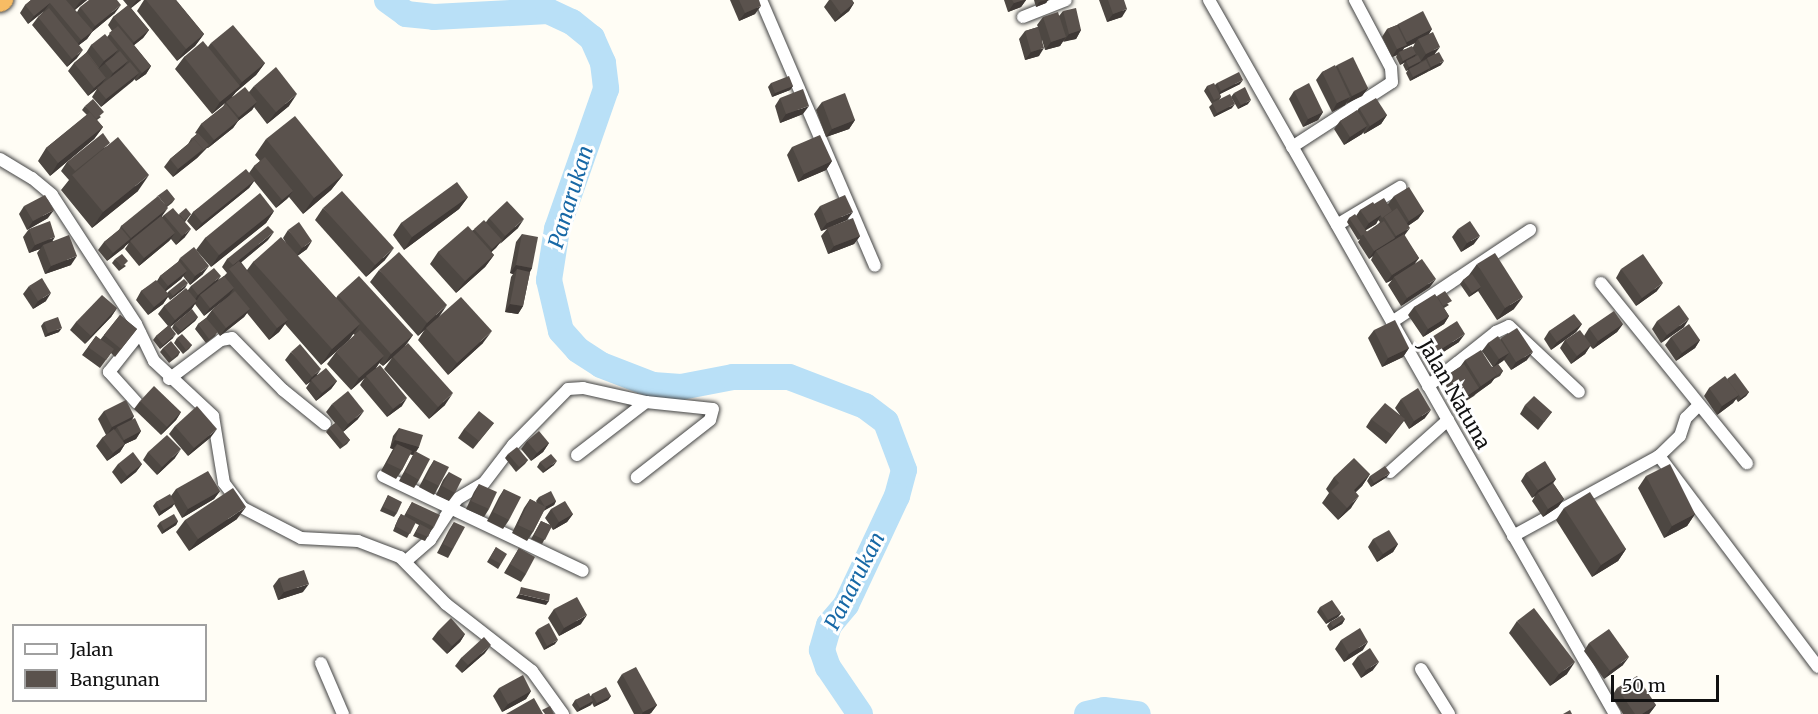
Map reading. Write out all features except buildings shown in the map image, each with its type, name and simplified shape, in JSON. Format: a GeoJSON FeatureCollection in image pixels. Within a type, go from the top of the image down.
{"type":"FeatureCollection","features":[{"type":"Feature","properties":{"kind":"street"},"geometry":{"type":"LineString","coordinates":[[761,0],[875,266]]}},
{"type":"Feature","properties":{"kind":"street"},"geometry":{"type":"LineString","coordinates":[[1023,17],[1066,0]]}},
{"type":"Feature","properties":{"kind":"street","name":"Jalan Natuna"},"geometry":{"type":"LineString","coordinates":[[1209,0],[1615,714]]}},
{"type":"Feature","properties":{"kind":"street"},"geometry":{"type":"LineString","coordinates":[[1292,147],[1392,82],[1391,68],[1355,0]]}},
{"type":"Feature","properties":{"kind":"street"},"geometry":{"type":"LineString","coordinates":[[0,159],[32,178],[52,195],[140,333],[154,361],[170,379],[213,416],[221,473],[243,508],[301,538],[358,541],[406,561],[446,604],[526,665],[563,714]]}},
{"type":"Feature","properties":{"kind":"street"},"geometry":{"type":"LineString","coordinates":[[1337,225],[1400,187]]}},
{"type":"Feature","properties":{"kind":"street"},"geometry":{"type":"LineString","coordinates":[[1392,322],[1530,230]]}},
{"type":"Feature","properties":{"kind":"street"},"geometry":{"type":"LineString","coordinates":[[1601,283],[1747,463]]}},
{"type":"Feature","properties":{"kind":"street"},"geometry":{"type":"LineString","coordinates":[[1428,386],[1496,332],[1509,326],[1579,392]]}},
{"type":"Feature","properties":{"kind":"street"},"geometry":{"type":"LineString","coordinates":[[137,403],[109,372],[140,333]]}},
{"type":"Feature","properties":{"kind":"street"},"geometry":{"type":"LineString","coordinates":[[170,379],[222,340],[232,338],[283,390],[325,424]]}},
{"type":"Feature","properties":{"kind":"street"},"geometry":{"type":"LineString","coordinates":[[406,561],[430,540],[451,506],[484,483],[513,445],[568,389],[583,388],[646,402],[713,409],[714,416],[637,477]]}},
{"type":"Feature","properties":{"kind":"street"},"geometry":{"type":"LineString","coordinates":[[577,455],[646,402]]}},
{"type":"Feature","properties":{"kind":"street"},"geometry":{"type":"LineString","coordinates":[[1514,536],[1659,456],[1680,436],[1686,418],[1699,405]]}},
{"type":"Feature","properties":{"kind":"street"},"geometry":{"type":"LineString","coordinates":[[1389,472],[1448,420]]}},
{"type":"Feature","properties":{"kind":"street"},"geometry":{"type":"LineString","coordinates":[[1659,456],[1818,667]]}},
{"type":"Feature","properties":{"kind":"street"},"geometry":{"type":"LineString","coordinates":[[383,476],[451,506],[583,571]]}},
{"type":"Feature","properties":{"kind":"street"},"geometry":{"type":"LineString","coordinates":[[321,663],[342,714]]}},
{"type":"Feature","properties":{"kind":"street"},"geometry":{"type":"LineString","coordinates":[[1421,669],[1449,714]]}},
{"type":"Feature","properties":{"kind":"waterway","name":"Panarukan"},"geometry":{"type":"LineString","coordinates":[[387,0],[406,14],[434,17],[548,11],[572,22],[592,38],[603,63],[606,89],[557,229],[549,280],[561,331],[578,350],[601,365],[653,385],[681,387],[733,377],[789,377],[865,406],[886,422],[904,470],[897,496],[846,605],[829,625],[822,650],[828,667],[860,714]]}},
{"type":"Feature","properties":{"kind":"waterway","name":"Panarukan"},"geometry":{"type":"LineString","coordinates":[[1087,714],[1104,710],[1138,714]]}}]}
